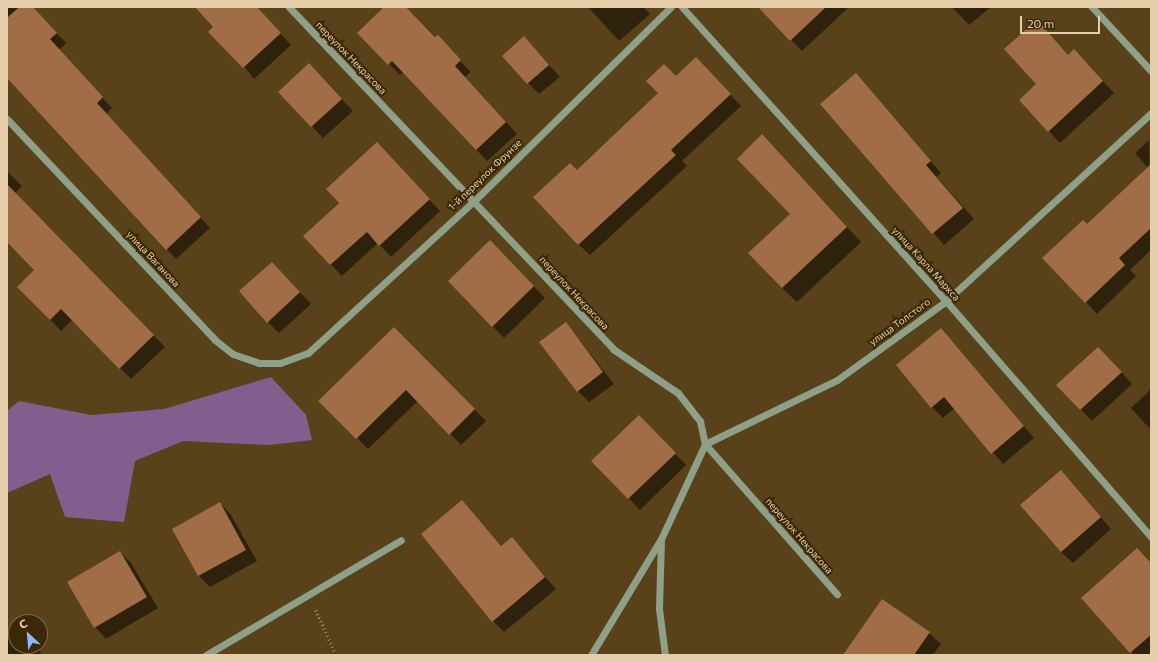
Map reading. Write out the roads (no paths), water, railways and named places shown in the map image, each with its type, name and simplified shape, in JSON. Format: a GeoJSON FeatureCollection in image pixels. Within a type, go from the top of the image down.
{"type":"FeatureCollection","features":[{"type":"Feature","properties":{"kind":"street","name":"переулок Некрасова"},"geometry":{"type":"LineString","coordinates":[[289,7],[613,349],[678,393],[700,421],[705,444],[837,594]]}},
{"type":"Feature","properties":{"kind":"street","name":"1-й переулок Фрунзе"},"geometry":{"type":"LineString","coordinates":[[308,353],[474,201],[671,7]]}},
{"type":"Feature","properties":{"kind":"street","name":"улица Карла Маркса"},"geometry":{"type":"LineString","coordinates":[[682,7],[946,301],[1151,537]]}},
{"type":"Feature","properties":{"kind":"street"},"geometry":{"type":"LineString","coordinates":[[1092,7],[1151,71]]}},
{"type":"Feature","properties":{"kind":"street","name":"улица Толстого"},"geometry":{"type":"LineString","coordinates":[[705,444],[837,380],[946,301],[1151,113]]}},
{"type":"Feature","properties":{"kind":"street","name":"улица Ваганова"},"geometry":{"type":"LineString","coordinates":[[7,119],[215,340],[227,349],[259,363],[280,363],[308,353]]}},
{"type":"Feature","properties":{"kind":"street"},"geometry":{"type":"LineString","coordinates":[[591,655],[661,540],[705,444]]}},
{"type":"Feature","properties":{"kind":"street"},"geometry":{"type":"LineString","coordinates":[[206,655],[401,540]]}},
{"type":"Feature","properties":{"kind":"street"},"geometry":{"type":"LineString","coordinates":[[661,540],[659,609],[665,655]]}}]}
